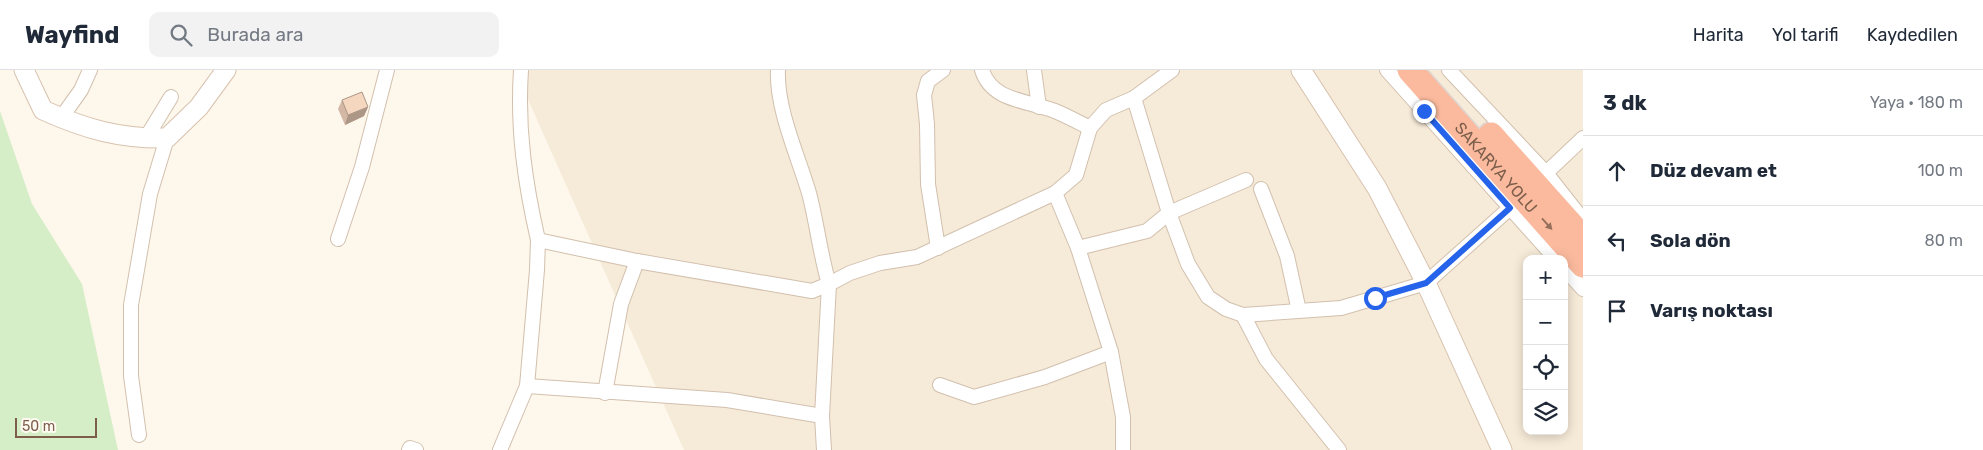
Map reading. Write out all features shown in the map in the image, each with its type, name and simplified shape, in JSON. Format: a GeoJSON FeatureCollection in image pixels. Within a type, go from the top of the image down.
{"type":"FeatureCollection","features":[{"type":"Feature","properties":{"kind":"highway","name":"SAKARYA YOLU"},"geometry":{"type":"LineString","coordinates":[[1410,70],[1583,265]]}},
{"type":"Feature","properties":{"kind":"highway"},"geometry":{"type":"LineString","coordinates":[[1432,70],[1583,238]]}},
{"type":"Feature","properties":{"kind":"main road"},"geometry":{"type":"LineString","coordinates":[[24,70],[42,110],[80,127],[146,138],[167,138],[199,107],[226,70]]}},
{"type":"Feature","properties":{"kind":"main road"},"geometry":{"type":"LineString","coordinates":[[1302,70],[1377,188],[1426,283],[1502,450]]}},
{"type":"Feature","properties":{"kind":"street"},"geometry":{"type":"LineString","coordinates":[[61,118],[80,90],[90,70]]}},
{"type":"Feature","properties":{"kind":"street"},"geometry":{"type":"LineString","coordinates":[[338,239],[362,167],[387,70]]}},
{"type":"Feature","properties":{"kind":"street"},"geometry":{"type":"LineString","coordinates":[[500,450],[527,386],[538,270],[538,240],[527,193],[522,156],[518,107],[521,70]]}},
{"type":"Feature","properties":{"kind":"street"},"geometry":{"type":"LineString","coordinates":[[778,70],[777,80],[784,111],[809,195],[821,258],[829,284],[822,416],[824,450]]}},
{"type":"Feature","properties":{"kind":"street"},"geometry":{"type":"LineString","coordinates":[[938,248],[928,184],[928,124],[924,94],[928,81],[943,70]]}},
{"type":"Feature","properties":{"kind":"street"},"geometry":{"type":"LineString","coordinates":[[982,70],[986,83],[1000,94],[1053,111],[1090,128]]}},
{"type":"Feature","properties":{"kind":"street"},"geometry":{"type":"LineString","coordinates":[[1034,70],[1039,107]]}},
{"type":"Feature","properties":{"kind":"street"},"geometry":{"type":"LineString","coordinates":[[538,240],[637,261],[812,291],[858,270],[880,263],[917,257],[1055,193],[1076,175],[1090,128],[1106,110],[1134,98],[1172,70]]}},
{"type":"Feature","properties":{"kind":"street"},"geometry":{"type":"LineString","coordinates":[[1387,70],[1552,255]]}},
{"type":"Feature","properties":{"kind":"street"},"geometry":{"type":"LineString","coordinates":[[1450,70],[1546,173],[1583,220]]}},
{"type":"Feature","properties":{"kind":"street"},"geometry":{"type":"LineString","coordinates":[[146,138],[172,96]]}},
{"type":"Feature","properties":{"kind":"street"},"geometry":{"type":"LineString","coordinates":[[1134,98],[1169,213],[1188,264],[1208,297],[1226,309],[1243,315],[1342,308],[1426,283],[1510,208]]}},
{"type":"Feature","properties":{"kind":"street"},"geometry":{"type":"LineString","coordinates":[[139,435],[131,376],[131,305],[150,194],[167,138]]}},
{"type":"Feature","properties":{"kind":"street"},"geometry":{"type":"LineString","coordinates":[[1546,173],[1583,138]]}},
{"type":"Feature","properties":{"kind":"street"},"geometry":{"type":"LineString","coordinates":[[1078,248],[1147,232],[1169,213],[1246,180]]}},
{"type":"Feature","properties":{"kind":"street"},"geometry":{"type":"LineString","coordinates":[[1261,189],[1287,256],[1299,311]]}},
{"type":"Feature","properties":{"kind":"street"},"geometry":{"type":"LineString","coordinates":[[1055,193],[1078,248],[1111,352],[1123,417],[1123,450]]}},
{"type":"Feature","properties":{"kind":"street"},"geometry":{"type":"LineString","coordinates":[[605,393],[621,304],[637,261]]}},
{"type":"Feature","properties":{"kind":"street"},"geometry":{"type":"LineString","coordinates":[[1568,272],[1583,289]]}},
{"type":"Feature","properties":{"kind":"street"},"geometry":{"type":"LineString","coordinates":[[1243,315],[1266,359],[1339,450]]}},
{"type":"Feature","properties":{"kind":"street"},"geometry":{"type":"LineString","coordinates":[[940,385],[974,397],[1045,377],[1111,352]]}},
{"type":"Feature","properties":{"kind":"street"},"geometry":{"type":"LineString","coordinates":[[527,386],[605,393],[727,400],[822,416]]}},
{"type":"Feature","properties":{"kind":"street"},"geometry":{"type":"LineString","coordinates":[[409,450],[410,448],[416,450]]}},
{"type":"Feature","properties":{"kind":"shaded area"},"geometry":{"type":"Polygon","coordinates":[[[515,70],[1583,70],[1583,450],[684,450],[515,70]]]}},
{"type":"Feature","properties":{"kind":"green space"},"geometry":{"type":"Polygon","coordinates":[[[0,111],[32,204],[82,284],[118,450],[0,450],[0,111]]]}},
{"type":"Feature","properties":{"kind":"building"},"geometry":{"type":"Polygon","coordinates":[[[362,92],[368,107],[348,115],[342,100],[362,92]]]}},
{"type":"Feature","properties":{"kind":"route"},"geometry":{"type":"LineString","coordinates":[[1375,298],[1426,283],[1510,208],[1424,111]]}}]}
